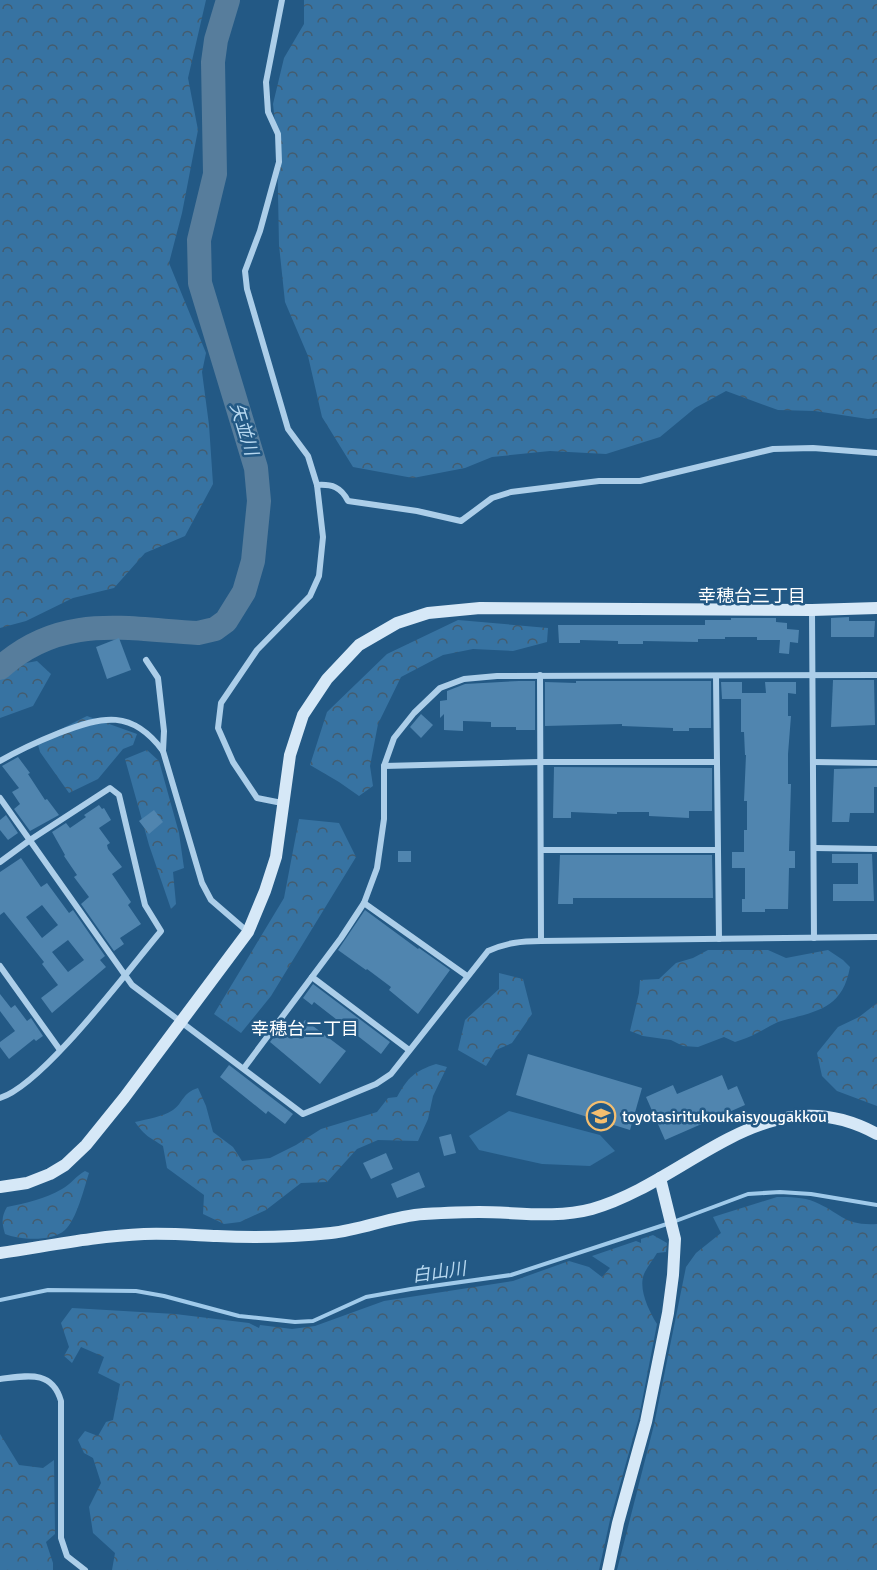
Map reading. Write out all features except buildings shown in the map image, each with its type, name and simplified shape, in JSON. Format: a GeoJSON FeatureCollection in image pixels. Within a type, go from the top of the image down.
{"type":"FeatureCollection","features":[{"type":"Feature","properties":{"kind":"street"},"geometry":{"type":"LineString","coordinates":[[282,0],[266,82],[268,112],[278,134],[279,162],[260,231],[245,271],[247,289],[288,429],[308,456],[317,485],[323,537],[319,576],[310,596],[257,650],[220,704],[219,728],[233,762],[257,798],[282,802]]}},
{"type":"Feature","properties":{"kind":"street"},"geometry":{"type":"LineString","coordinates":[[317,485],[330,484],[343,492],[348,501],[461,520],[492,498],[511,492],[599,482],[640,481],[773,449],[813,448],[877,453]]}},
{"type":"Feature","properties":{"kind":"street"},"geometry":{"type":"LineString","coordinates":[[0,1187],[6,1188],[27,1183],[50,1174],[86,1145],[248,932],[276,857],[282,802],[291,755],[303,715],[327,679],[359,645],[396,623],[428,613],[480,608],[812,610],[877,608]]}},
{"type":"Feature","properties":{"kind":"street"},"geometry":{"type":"LineString","coordinates":[[812,610],[814,938]]}},
{"type":"Feature","properties":{"kind":"street"},"geometry":{"type":"LineString","coordinates":[[146,660],[158,678],[164,731],[163,751],[202,883],[211,900],[248,932]]}},
{"type":"Feature","properties":{"kind":"street"},"geometry":{"type":"LineString","coordinates":[[540,675],[541,941]]}},
{"type":"Feature","properties":{"kind":"street"},"geometry":{"type":"LineString","coordinates":[[244,1068],[364,903],[378,861],[384,819],[384,766],[394,738],[414,713],[440,688],[464,679],[497,676],[877,675]]}},
{"type":"Feature","properties":{"kind":"street"},"geometry":{"type":"LineString","coordinates":[[716,676],[719,939]]}},
{"type":"Feature","properties":{"kind":"street"},"geometry":{"type":"LineString","coordinates":[[0,761],[27,746],[76,726],[105,719],[125,721],[150,734],[163,751]]}},
{"type":"Feature","properties":{"kind":"street"},"geometry":{"type":"LineString","coordinates":[[384,766],[540,762],[717,762]]}},
{"type":"Feature","properties":{"kind":"street"},"geometry":{"type":"LineString","coordinates":[[814,762],[877,763]]}},
{"type":"Feature","properties":{"kind":"street"},"geometry":{"type":"LineString","coordinates":[[0,862],[110,788],[119,795],[145,905],[161,931],[60,1050],[22,1086],[0,1098]]}},
{"type":"Feature","properties":{"kind":"street"},"geometry":{"type":"LineString","coordinates":[[0,798],[132,985],[303,1114],[375,1084],[391,1074],[488,951],[515,941],[877,938]]}},
{"type":"Feature","properties":{"kind":"street"},"geometry":{"type":"LineString","coordinates":[[815,848],[877,849]]}},
{"type":"Feature","properties":{"kind":"street"},"geometry":{"type":"LineString","coordinates":[[542,850],[717,850]]}},
{"type":"Feature","properties":{"kind":"street"},"geometry":{"type":"LineString","coordinates":[[364,903],[467,976]]}},
{"type":"Feature","properties":{"kind":"street"},"geometry":{"type":"LineString","coordinates":[[0,966],[60,1050]]}},
{"type":"Feature","properties":{"kind":"street"},"geometry":{"type":"LineString","coordinates":[[312,977],[409,1050]]}},
{"type":"Feature","properties":{"kind":"street"},"geometry":{"type":"LineString","coordinates":[[0,1253],[143,1234],[178,1233],[266,1237],[333,1233],[417,1215],[479,1212],[573,1213],[611,1203],[720,1143],[759,1124],[779,1118],[812,1116],[834,1118],[877,1134]]}},
{"type":"Feature","properties":{"kind":"street"},"geometry":{"type":"LineString","coordinates":[[608,1570],[618,1522],[646,1422],[666,1324],[673,1275],[675,1239],[660,1178]]}},
{"type":"Feature","properties":{"kind":"street"},"geometry":{"type":"LineString","coordinates":[[0,1379],[34,1375],[57,1389],[61,1401],[61,1538],[67,1556],[85,1570]]}},
{"type":"Feature","properties":{"kind":"green space"},"geometry":{"type":"Polygon","coordinates":[[[0,0],[206,0],[188,78],[198,130],[182,213],[169,263],[206,353],[202,372],[213,484],[185,536],[145,553],[114,588],[73,598],[26,621],[0,628],[0,0]]]}},
{"type":"Feature","properties":{"kind":"green space"},"geometry":{"type":"Polygon","coordinates":[[[304,0],[877,0],[877,418],[868,419],[815,411],[778,410],[726,391],[695,408],[660,437],[606,454],[550,451],[492,457],[465,468],[413,478],[353,467],[322,417],[308,356],[285,302],[279,245],[277,142],[273,104],[284,58],[304,24],[304,0]]]}},
{"type":"Feature","properties":{"kind":"green space"},"geometry":{"type":"Polygon","coordinates":[[[458,620],[548,628],[547,642],[513,651],[473,649],[443,655],[401,677],[378,724],[370,766],[373,786],[359,796],[310,765],[327,712],[387,654],[458,620]]]}},
{"type":"Feature","properties":{"kind":"green space"},"geometry":{"type":"Polygon","coordinates":[[[37,661],[51,674],[33,706],[0,718],[0,668],[37,661]]]}},
{"type":"Feature","properties":{"kind":"green space"},"geometry":{"type":"Polygon","coordinates":[[[87,716],[137,734],[133,745],[123,749],[98,779],[69,793],[40,752],[37,741],[87,716]]]}},
{"type":"Feature","properties":{"kind":"green space"},"geometry":{"type":"Polygon","coordinates":[[[147,750],[159,761],[179,833],[184,868],[173,872],[176,904],[171,909],[149,845],[125,759],[147,750]]]}},
{"type":"Feature","properties":{"kind":"green space"},"geometry":{"type":"Polygon","coordinates":[[[299,819],[339,823],[356,857],[271,996],[241,1033],[214,1014],[284,898],[299,819]]]}},
{"type":"Feature","properties":{"kind":"green space"},"geometry":{"type":"Polygon","coordinates":[[[708,950],[768,950],[786,958],[828,950],[850,967],[841,993],[825,1007],[778,1022],[735,1042],[724,1037],[698,1047],[683,1046],[671,1040],[643,1036],[630,1031],[640,980],[659,979],[676,963],[708,950]]]}},
{"type":"Feature","properties":{"kind":"green space"},"geometry":{"type":"Polygon","coordinates":[[[499,973],[523,979],[532,1014],[512,1043],[496,1050],[486,1066],[458,1050],[465,1020],[499,989],[499,973]]]}},
{"type":"Feature","properties":{"kind":"green space"},"geometry":{"type":"Polygon","coordinates":[[[877,1003],[877,1106],[837,1091],[822,1076],[817,1053],[838,1027],[859,1017],[877,1003]]]}},
{"type":"Feature","properties":{"kind":"green space"},"geometry":{"type":"Polygon","coordinates":[[[436,1064],[447,1067],[433,1096],[428,1119],[418,1141],[378,1140],[357,1149],[327,1182],[301,1183],[266,1210],[240,1222],[224,1224],[203,1214],[204,1195],[167,1168],[163,1146],[145,1134],[135,1122],[155,1118],[173,1110],[189,1092],[198,1088],[213,1132],[233,1147],[242,1161],[270,1158],[321,1129],[377,1112],[388,1098],[397,1097],[413,1076],[436,1064]]]}},
{"type":"Feature","properties":{"kind":"green space"},"geometry":{"type":"Polygon","coordinates":[[[509,1111],[600,1135],[615,1151],[590,1166],[542,1164],[479,1150],[469,1136],[509,1111]]]}},
{"type":"Feature","properties":{"kind":"green space"},"geometry":{"type":"Polygon","coordinates":[[[85,1171],[89,1173],[80,1203],[65,1230],[52,1237],[36,1239],[5,1234],[3,1220],[7,1207],[56,1192],[85,1171]]]}},
{"type":"Feature","properties":{"kind":"green space"},"geometry":{"type":"Polygon","coordinates":[[[777,1197],[810,1200],[850,1221],[877,1224],[877,1570],[617,1570],[654,1425],[686,1267],[696,1253],[721,1233],[713,1217],[777,1197]]]}},
{"type":"Feature","properties":{"kind":"green space"},"geometry":{"type":"Polygon","coordinates":[[[653,1235],[667,1243],[666,1252],[657,1253],[645,1271],[642,1286],[645,1300],[657,1324],[639,1417],[610,1520],[599,1570],[112,1570],[115,1553],[93,1533],[89,1507],[101,1483],[93,1458],[84,1453],[78,1440],[85,1431],[98,1436],[106,1422],[113,1420],[120,1384],[98,1373],[104,1357],[81,1347],[72,1363],[64,1356],[69,1347],[61,1323],[72,1308],[175,1314],[249,1323],[259,1328],[260,1325],[292,1329],[315,1326],[384,1301],[513,1281],[569,1261],[589,1267],[602,1277],[610,1268],[592,1256],[636,1241],[641,1243],[641,1239],[653,1235]]]}},
{"type":"Feature","properties":{"kind":"green space"},"geometry":{"type":"Polygon","coordinates":[[[0,1434],[19,1465],[43,1468],[54,1460],[55,1534],[46,1542],[53,1570],[0,1570],[0,1434]]]}},
{"type":"Feature","properties":{"kind":"waterway","name":"矢並川"},"geometry":{"type":"LineString","coordinates":[[0,668],[23,651],[46,639],[70,632],[94,628],[119,628],[198,633],[215,629],[226,621],[244,592],[253,561],[259,501],[256,468],[200,283],[199,240],[215,174],[213,62],[216,40],[228,0]]}},
{"type":"Feature","properties":{"kind":"waterway","name":"白山川"},"geometry":{"type":"LineString","coordinates":[[0,1300],[48,1290],[136,1291],[239,1316],[295,1322],[313,1321],[366,1297],[511,1275],[673,1222],[748,1194],[780,1192],[811,1194],[877,1205]]}},
{"type":"Feature","properties":{"kind":"place","name":"toyotasiritukoukaisyougakkou"},"geometry":{"type":"Point","coordinates":[601,1116]}},
{"type":"Feature","properties":{"kind":"district","name":"幸穂台三丁目"},"geometry":{"type":"Point","coordinates":[752,596]}},
{"type":"Feature","properties":{"kind":"district","name":"幸穂台二丁目"},"geometry":{"type":"Point","coordinates":[305,1029]}}]}
